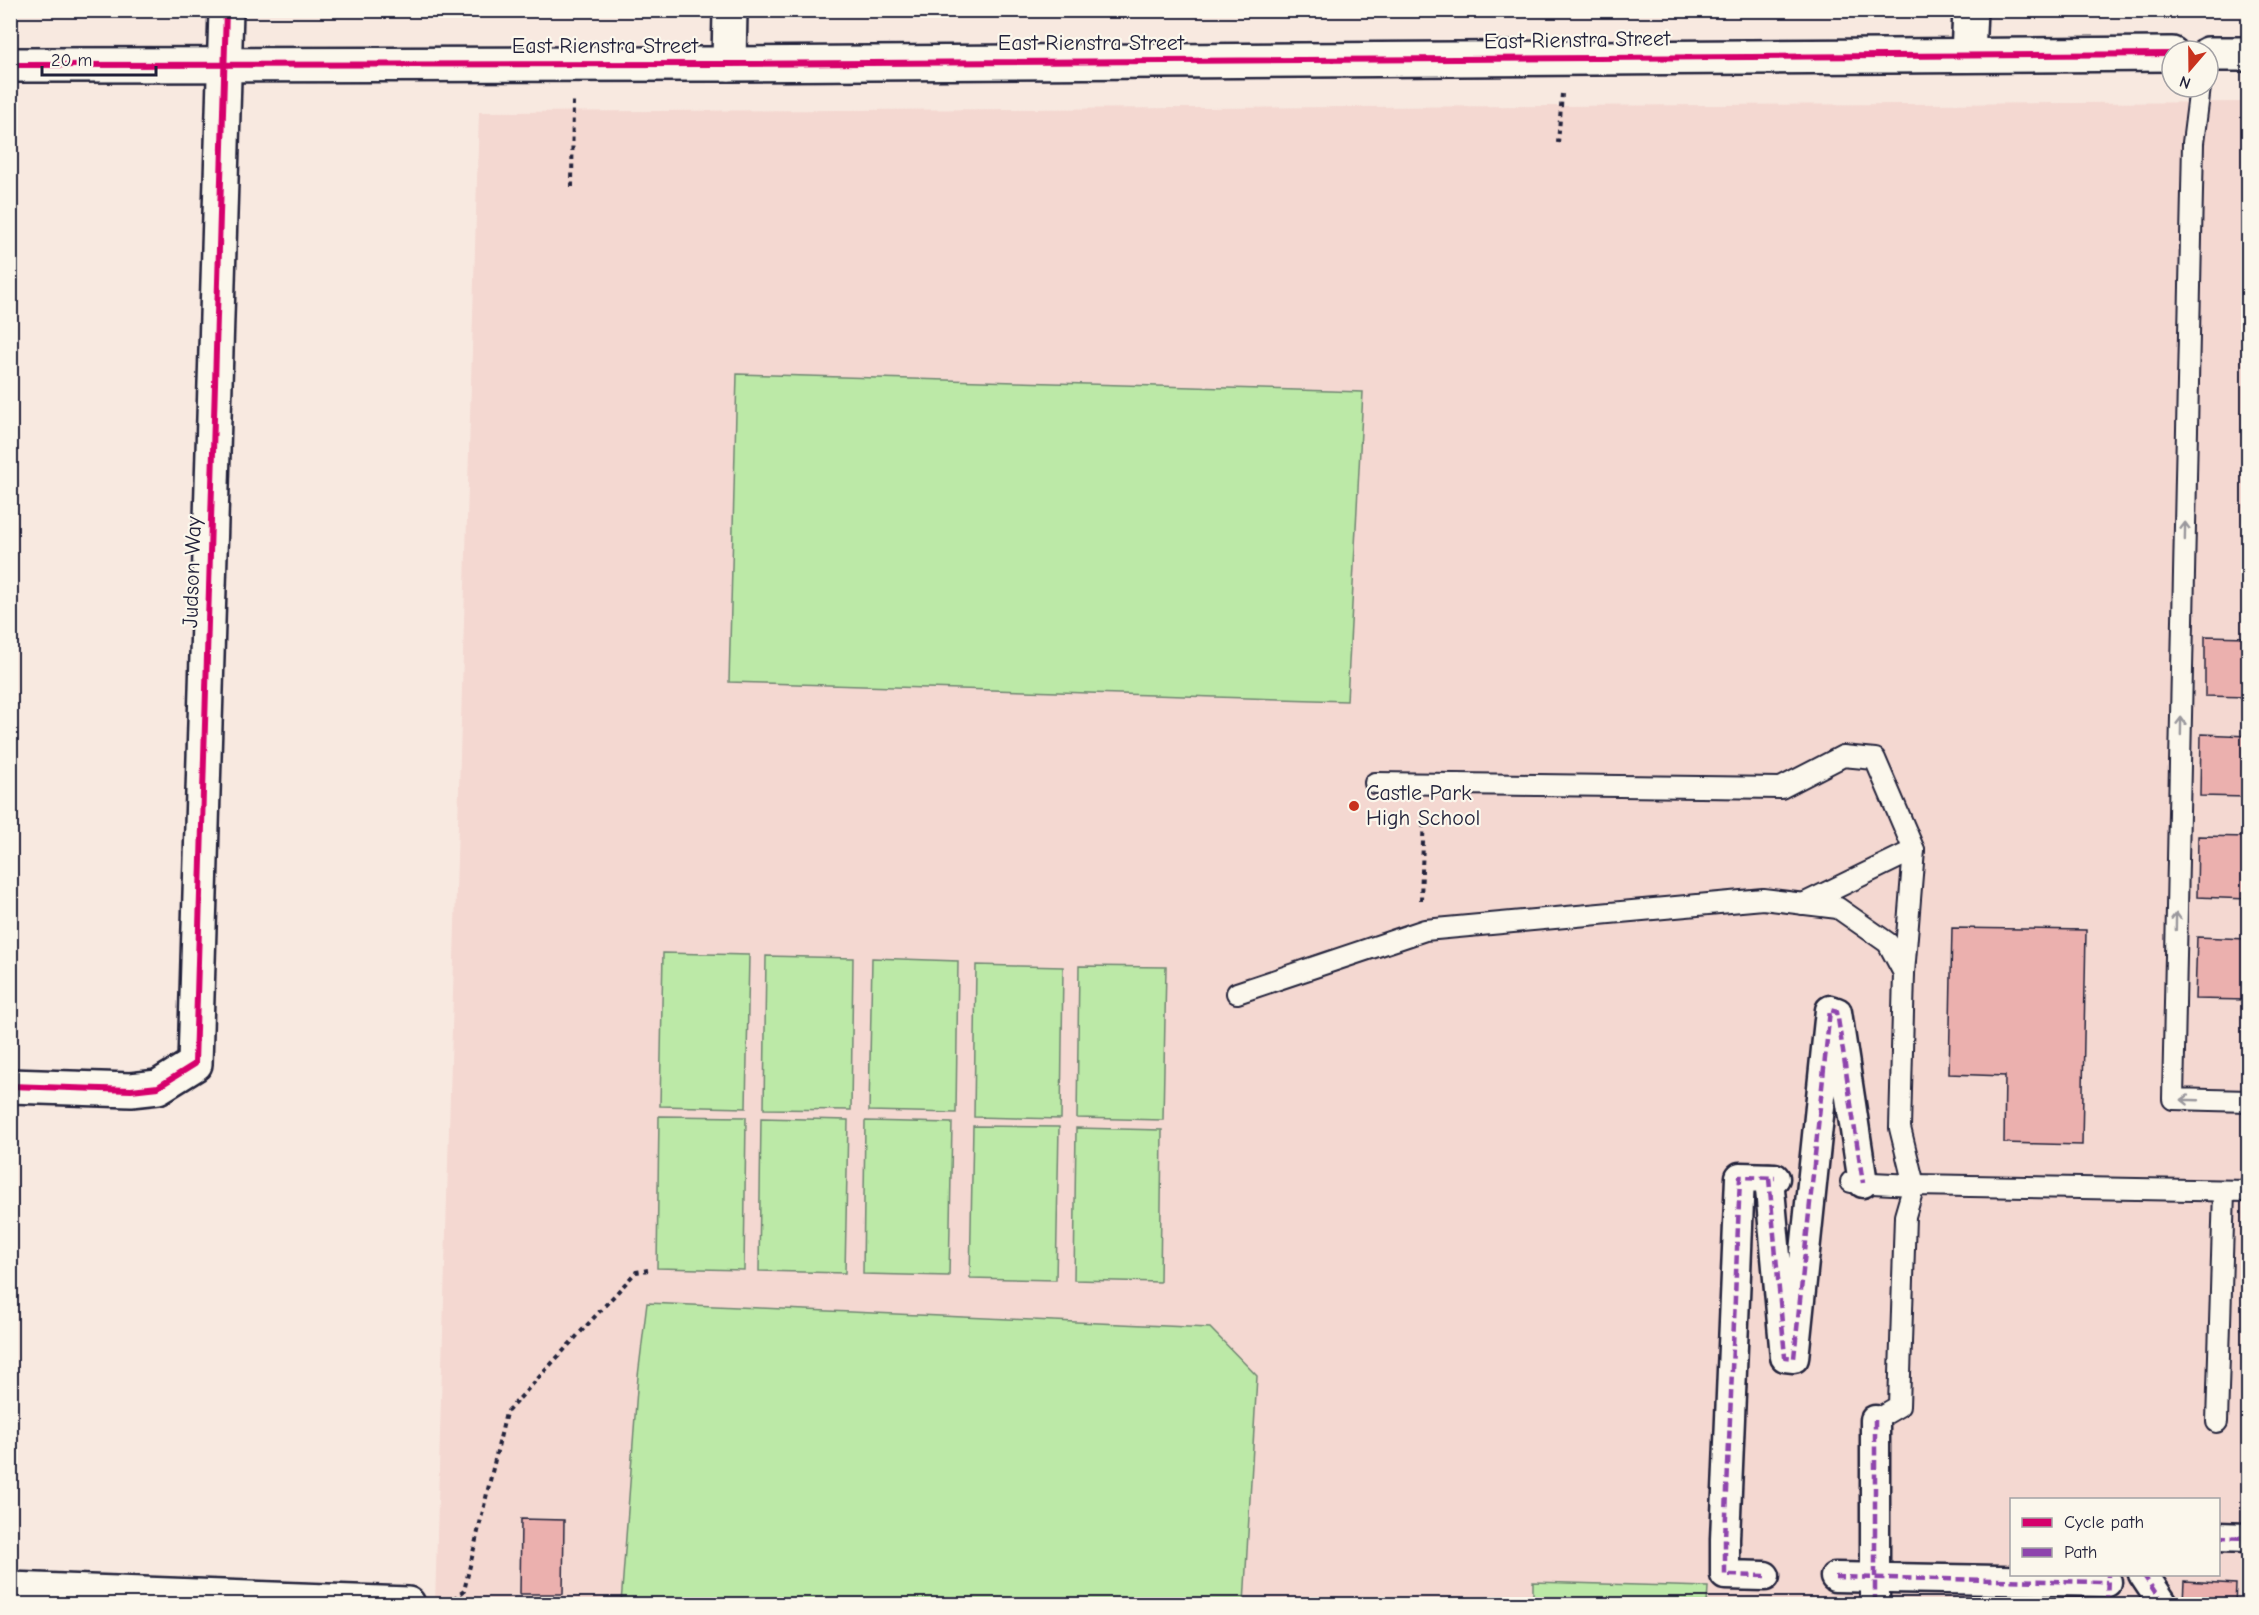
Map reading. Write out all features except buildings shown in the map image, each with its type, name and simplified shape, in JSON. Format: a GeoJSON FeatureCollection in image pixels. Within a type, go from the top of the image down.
{"type":"FeatureCollection","features":[{"type":"Feature","properties":{"kind":"street","name":"Judson Way"},"geometry":{"type":"LineString","coordinates":[[10,1086],[131,1090],[158,1087],[195,1064],[226,10]]}},
{"type":"Feature","properties":{"kind":"street"},"geometry":{"type":"LineString","coordinates":[[729,64],[730,10]]}},
{"type":"Feature","properties":{"kind":"street"},"geometry":{"type":"LineString","coordinates":[[1968,55],[1970,10]]}},
{"type":"Feature","properties":{"kind":"street","name":"East Rienstra Street"},"geometry":{"type":"LineString","coordinates":[[10,65],[729,64],[2160,54]]}},
{"type":"Feature","properties":{"kind":"street"},"geometry":{"type":"LineString","coordinates":[[2220,54],[2248,54]]}},
{"type":"Feature","properties":{"kind":"street"},"geometry":{"type":"LineString","coordinates":[[1765,1576],[1725,1575],[1740,1177],[1772,1178],[1785,1357],[1794,1358],[1830,1010],[1837,1012],[1856,1183]]}},
{"type":"Feature","properties":{"kind":"street"},"geometry":{"type":"LineString","coordinates":[[1875,1420],[1875,1591]]}},
{"type":"Feature","properties":{"kind":"street"},"geometry":{"type":"LineString","coordinates":[[2220,1537],[2248,1538]]}},
{"type":"Feature","properties":{"kind":"street"},"geometry":{"type":"LineString","coordinates":[[2144,1576],[2163,1605]]}},
{"type":"Feature","properties":{"kind":"street"},"geometry":{"type":"LineString","coordinates":[[1835,1577],[1875,1591],[2107,1587]]}},
{"type":"Feature","properties":{"kind":"street"},"geometry":{"type":"LineString","coordinates":[[10,1589],[207,1600],[408,1605]]}},
{"type":"Feature","properties":{"kind":"lane"},"geometry":{"type":"LineString","coordinates":[[2198,99],[2193,143],[2173,1099],[2248,1101]]}},
{"type":"Feature","properties":{"kind":"lane"},"geometry":{"type":"LineString","coordinates":[[1375,783],[1781,788],[1843,756],[1875,759],[1914,850],[1904,973],[1900,1128],[1914,1185],[1905,1216],[1899,1406],[1875,1420]]}},
{"type":"Feature","properties":{"kind":"lane"},"geometry":{"type":"LineString","coordinates":[[1803,904],[1914,850]]}},
{"type":"Feature","properties":{"kind":"lane"},"geometry":{"type":"LineString","coordinates":[[1237,993],[1425,930],[1763,899],[1838,908],[1888,943],[1904,973]]}},
{"type":"Feature","properties":{"kind":"lane"},"geometry":{"type":"LineString","coordinates":[[1856,1183],[2248,1191]]}},
{"type":"Feature","properties":{"kind":"lane"},"geometry":{"type":"LineString","coordinates":[[2217,1422],[2224,1191]]}},
{"type":"Feature","properties":{"kind":"path"},"geometry":{"type":"LineString","coordinates":[[1558,143],[1565,58]]}},
{"type":"Feature","properties":{"kind":"path"},"geometry":{"type":"LineString","coordinates":[[572,187],[574,64]]}},
{"type":"Feature","properties":{"kind":"path"},"geometry":{"type":"LineString","coordinates":[[1421,904],[1423,842]]}},
{"type":"Feature","properties":{"kind":"path"},"geometry":{"type":"LineString","coordinates":[[446,1605],[464,1591],[506,1413],[636,1272],[648,1270]]}},
{"type":"Feature","properties":{"kind":"shaded area","name":"Castle Park High School"},"geometry":{"type":"Polygon","coordinates":[[[2248,102],[2248,1604],[435,1604],[479,112],[2248,102]]]}},
{"type":"Feature","properties":{"kind":"green space"},"geometry":{"type":"Polygon","coordinates":[[[737,374],[1363,392],[1347,701],[729,682],[737,374]]]}},
{"type":"Feature","properties":{"kind":"green space"},"geometry":{"type":"Polygon","coordinates":[[[663,953],[749,955],[746,1108],[660,1106],[663,953]]]}},
{"type":"Feature","properties":{"kind":"green space"},"geometry":{"type":"Polygon","coordinates":[[[766,956],[853,958],[851,1110],[764,1109],[766,956]]]}},
{"type":"Feature","properties":{"kind":"green space"},"geometry":{"type":"Polygon","coordinates":[[[872,958],[958,961],[956,1113],[869,1111],[872,958]]]}},
{"type":"Feature","properties":{"kind":"green space"},"geometry":{"type":"Polygon","coordinates":[[[976,965],[1063,967],[1061,1119],[974,1117],[976,965]]]}},
{"type":"Feature","properties":{"kind":"green space"},"geometry":{"type":"Polygon","coordinates":[[[1079,966],[1166,967],[1163,1120],[1077,1118],[1079,966]]]}},
{"type":"Feature","properties":{"kind":"green space"},"geometry":{"type":"Polygon","coordinates":[[[659,1116],[746,1117],[744,1270],[657,1268],[659,1116]]]}},
{"type":"Feature","properties":{"kind":"green space"},"geometry":{"type":"Polygon","coordinates":[[[761,1118],[848,1120],[845,1273],[759,1271],[761,1118]]]}},
{"type":"Feature","properties":{"kind":"green space"},"geometry":{"type":"Polygon","coordinates":[[[865,1121],[952,1123],[949,1276],[863,1274],[865,1121]]]}},
{"type":"Feature","properties":{"kind":"green space"},"geometry":{"type":"Polygon","coordinates":[[[973,1126],[1059,1127],[1056,1280],[970,1278],[973,1126]]]}},
{"type":"Feature","properties":{"kind":"green space"},"geometry":{"type":"Polygon","coordinates":[[[1076,1128],[1162,1130],[1160,1282],[1074,1280],[1076,1128]]]}},
{"type":"Feature","properties":{"kind":"green space"},"geometry":{"type":"Polygon","coordinates":[[[647,1303],[1210,1328],[1257,1376],[1244,1604],[621,1604],[638,1376],[647,1303]]]}},
{"type":"Feature","properties":{"kind":"green space"},"geometry":{"type":"Polygon","coordinates":[[[1533,1582],[1708,1587],[1707,1604],[1533,1604],[1533,1582]]]}},
{"type":"Feature","properties":{"kind":"marked path"},"geometry":{"type":"LineString","coordinates":[[1769,1178],[1785,1357],[1794,1358],[1830,1010],[1837,1012],[1863,1183]]}},
{"type":"Feature","properties":{"kind":"marked path"},"geometry":{"type":"LineString","coordinates":[[1765,1576],[1725,1575],[1725,1539],[1740,1177],[1775,1178]]}},
{"type":"Feature","properties":{"kind":"marked path"},"geometry":{"type":"LineString","coordinates":[[1875,1420],[1875,1604]]}},
{"type":"Feature","properties":{"kind":"marked path"},"geometry":{"type":"LineString","coordinates":[[2220,1537],[2248,1538]]}},
{"type":"Feature","properties":{"kind":"marked path"},"geometry":{"type":"LineString","coordinates":[[2107,1604],[2108,1576]]}},
{"type":"Feature","properties":{"kind":"marked path"},"geometry":{"type":"LineString","coordinates":[[2144,1576],[2163,1604]]}},
{"type":"Feature","properties":{"kind":"marked path"},"geometry":{"type":"LineString","coordinates":[[1835,1577],[2107,1582]]}},
{"type":"Feature","properties":{"kind":"cycle path"},"geometry":{"type":"LineString","coordinates":[[10,1086],[131,1090],[158,1087],[195,1064],[226,10]]}},
{"type":"Feature","properties":{"kind":"cycle path"},"geometry":{"type":"LineString","coordinates":[[10,65],[729,64],[2160,54]]}},
{"type":"Feature","properties":{"kind":"place","name":"Castle Park High School"},"geometry":{"type":"Point","coordinates":[1354,806]}}]}
